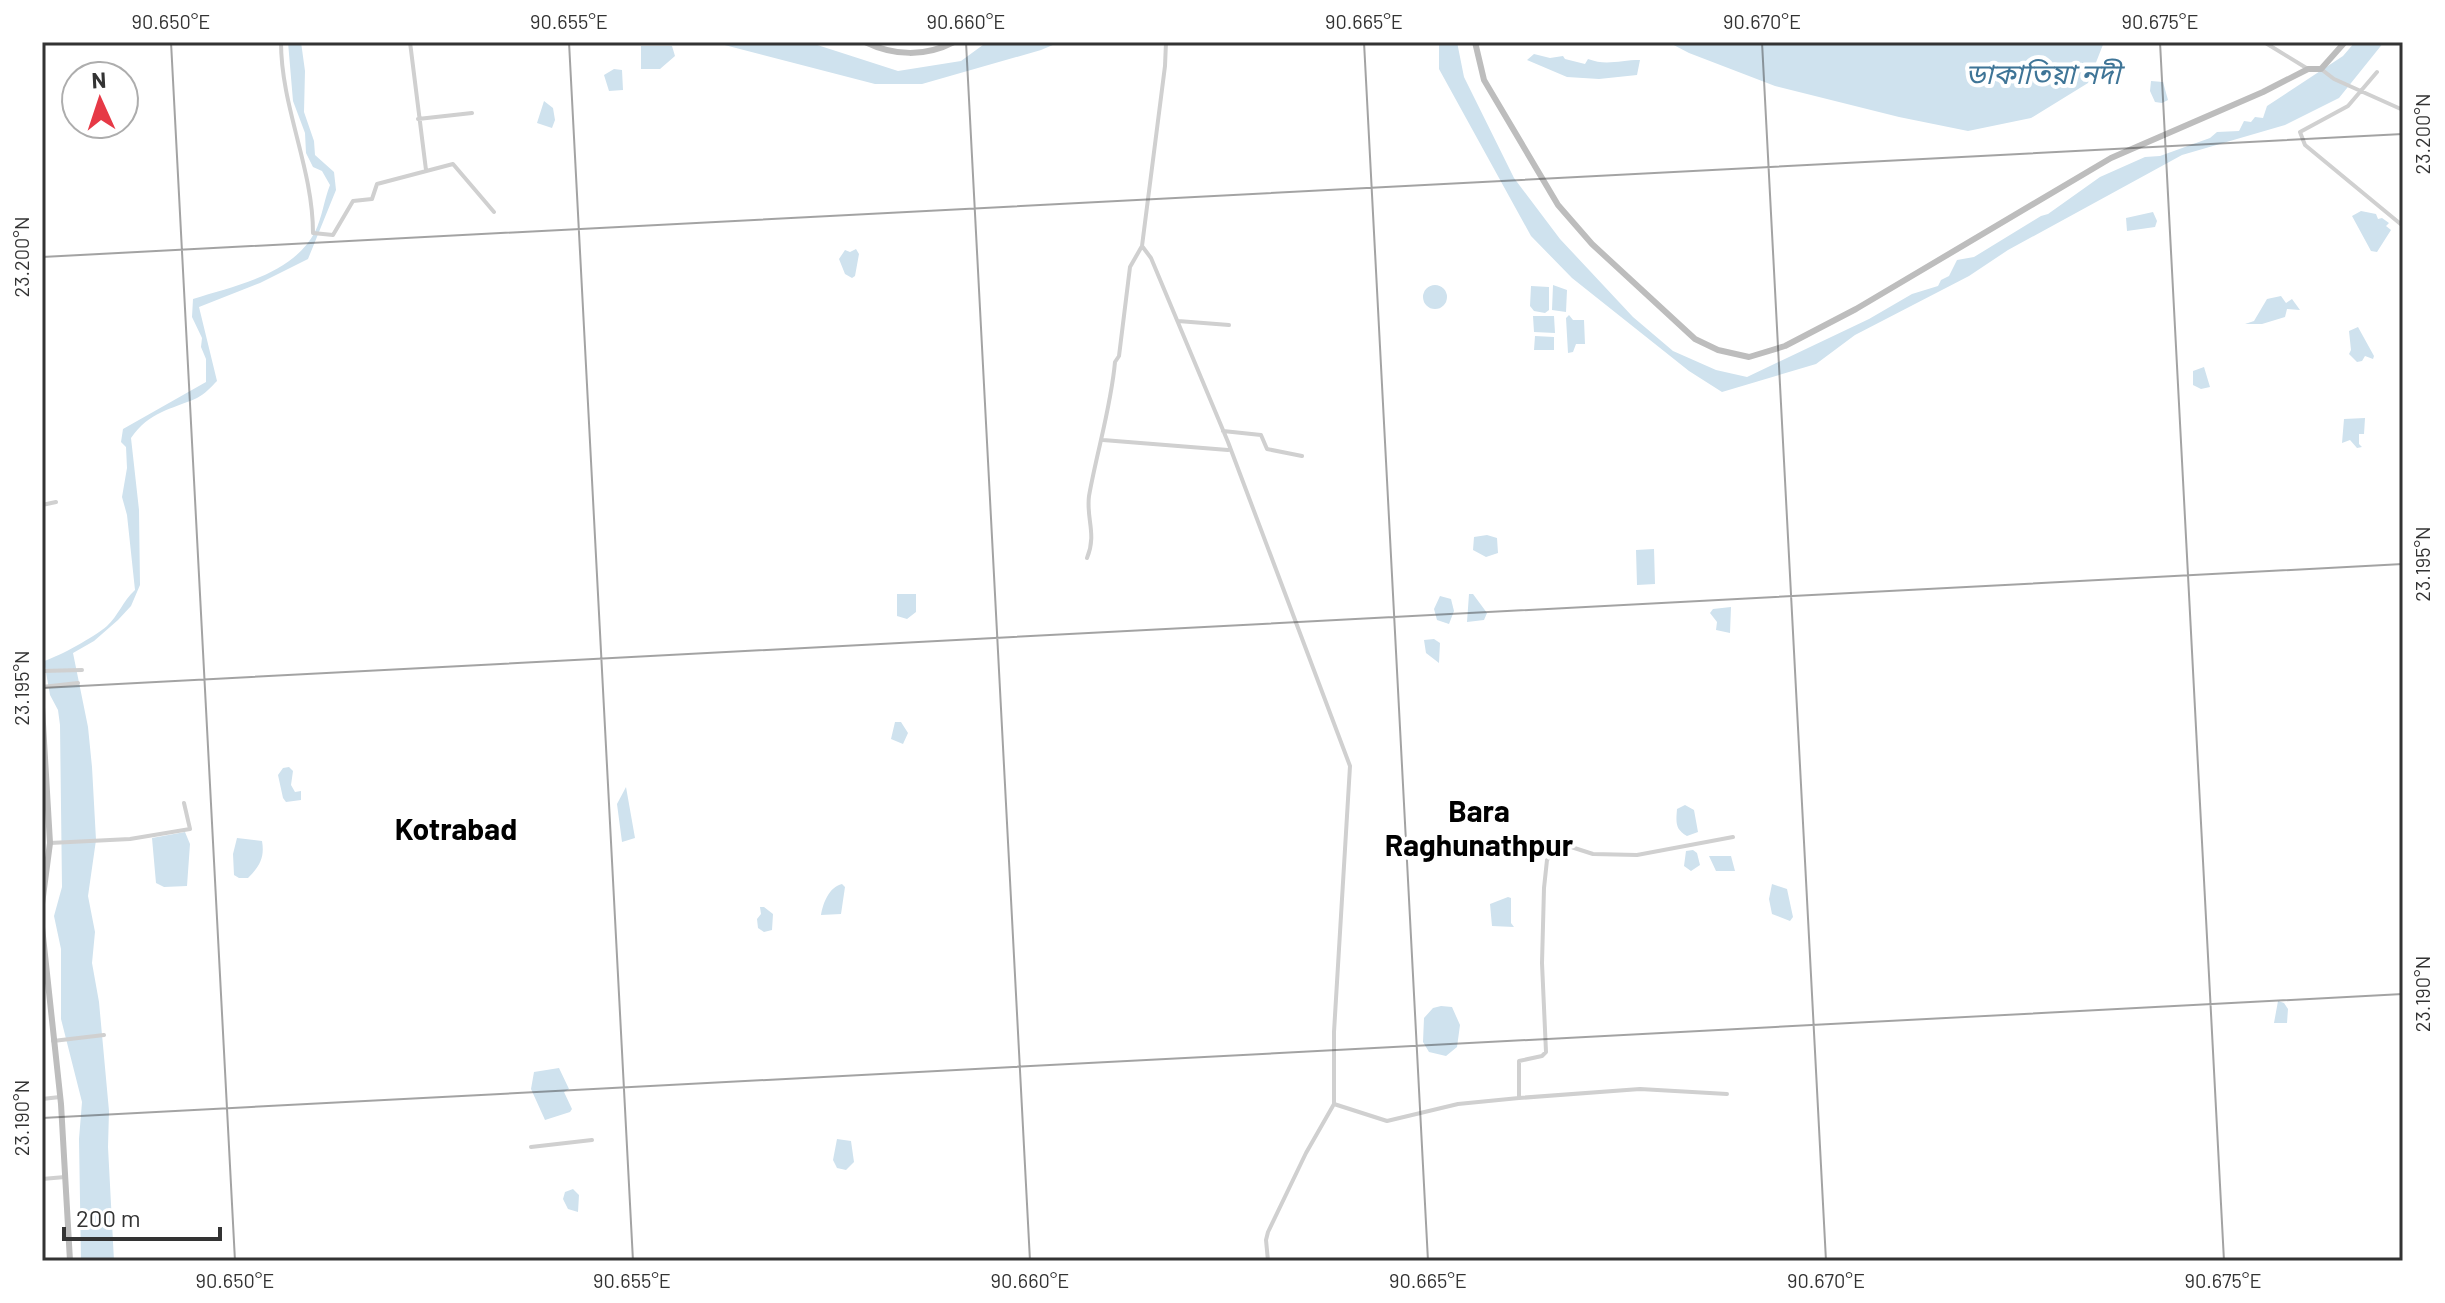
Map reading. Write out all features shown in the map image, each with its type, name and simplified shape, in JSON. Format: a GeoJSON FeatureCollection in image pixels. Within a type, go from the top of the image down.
{"type":"FeatureCollection","features":[{"type":"Feature","properties":{"kind":"main road"},"geometry":{"type":"LineString","coordinates":[[865,42],[880,49],[904,53],[929,51],[954,42]]}},
{"type":"Feature","properties":{"kind":"main road"},"geometry":{"type":"LineString","coordinates":[[1475,42],[1484,80],[1558,205],[1592,244],[1695,339],[1718,350],[1749,357],[1785,346],[1856,309],[2111,158],[2263,92],[2308,69],[2321,69],[2345,42]]}},
{"type":"Feature","properties":{"kind":"main road"},"geometry":{"type":"LineString","coordinates":[[42,707],[50,843],[42,904]]}},
{"type":"Feature","properties":{"kind":"main road"},"geometry":{"type":"LineString","coordinates":[[42,927],[60,1097],[70,1261]]}},
{"type":"Feature","properties":{"kind":"street"},"geometry":{"type":"LineString","coordinates":[[281,42],[286,87],[313,205],[313,233],[333,235],[353,201],[372,199],[377,184],[453,164],[494,212]]}},
{"type":"Feature","properties":{"kind":"street"},"geometry":{"type":"LineString","coordinates":[[410,42],[426,170]]}},
{"type":"Feature","properties":{"kind":"street"},"geometry":{"type":"LineString","coordinates":[[1087,558],[1092,535],[1088,507],[1090,493],[1103,440],[1115,362],[1119,356],[1130,267],[1142,246],[1166,42]]}},
{"type":"Feature","properties":{"kind":"street"},"geometry":{"type":"LineString","coordinates":[[2264,42],[2308,69]]}},
{"type":"Feature","properties":{"kind":"street"},"geometry":{"type":"LineString","coordinates":[[2321,69],[2334,79],[2403,110]]}},
{"type":"Feature","properties":{"kind":"street"},"geometry":{"type":"LineString","coordinates":[[2377,72],[2348,106],[2300,132],[2305,145],[2403,226]]}},
{"type":"Feature","properties":{"kind":"street"},"geometry":{"type":"LineString","coordinates":[[418,119],[472,113]]}},
{"type":"Feature","properties":{"kind":"street"},"geometry":{"type":"LineString","coordinates":[[1142,246],[1151,258],[1223,431],[1350,766],[1334,1032],[1334,1104],[1306,1153],[1268,1232],[1268,1261]]}},
{"type":"Feature","properties":{"kind":"street"},"geometry":{"type":"LineString","coordinates":[[1178,321],[1229,325]]}},
{"type":"Feature","properties":{"kind":"street"},"geometry":{"type":"LineString","coordinates":[[1223,431],[1261,435],[1267,449],[1302,456]]}},
{"type":"Feature","properties":{"kind":"street"},"geometry":{"type":"LineString","coordinates":[[1103,440],[1229,450]]}},
{"type":"Feature","properties":{"kind":"street"},"geometry":{"type":"LineString","coordinates":[[42,505],[56,502]]}},
{"type":"Feature","properties":{"kind":"street"},"geometry":{"type":"LineString","coordinates":[[42,671],[82,670]]}},
{"type":"Feature","properties":{"kind":"street"},"geometry":{"type":"LineString","coordinates":[[42,687],[78,683]]}},
{"type":"Feature","properties":{"kind":"street"},"geometry":{"type":"LineString","coordinates":[[50,843],[98,842],[190,829],[184,803]]}},
{"type":"Feature","properties":{"kind":"street"},"geometry":{"type":"LineString","coordinates":[[1519,1098],[1519,1061],[1542,1056],[1547,1044],[1542,963],[1547,860],[1565,845],[1593,854],[1637,855],[1733,837]]}},
{"type":"Feature","properties":{"kind":"street"},"geometry":{"type":"LineString","coordinates":[[53,1041],[104,1035]]}},
{"type":"Feature","properties":{"kind":"street"},"geometry":{"type":"LineString","coordinates":[[1334,1104],[1387,1121],[1458,1104],[1519,1098],[1640,1089],[1727,1094]]}},
{"type":"Feature","properties":{"kind":"street"},"geometry":{"type":"LineString","coordinates":[[42,1099],[60,1097]]}},
{"type":"Feature","properties":{"kind":"street"},"geometry":{"type":"LineString","coordinates":[[531,1147],[592,1140]]}},
{"type":"Feature","properties":{"kind":"street"},"geometry":{"type":"LineString","coordinates":[[42,1179],[65,1177]]}},
{"type":"Feature","properties":{"kind":"water"},"geometry":{"type":"Polygon","coordinates":[[[288,42],[301,42],[305,71],[304,112],[314,141],[315,155],[334,172],[336,190],[308,259],[260,283],[199,307],[217,381],[197,398],[153,417],[131,438],[139,510],[140,585],[131,606],[118,620],[94,641],[73,653],[88,727],[92,767],[96,840],[88,896],[95,932],[92,963],[99,1002],[109,1111],[114,1261],[81,1261],[79,1139],[82,1102],[61,1019],[61,949],[54,916],[62,887],[60,725],[58,710],[50,695],[44,661],[77,646],[107,626],[135,590],[127,515],[122,497],[127,468],[126,447],[121,442],[123,429],[206,382],[202,338],[192,317],[193,299],[244,283],[278,268],[305,247],[317,227],[330,185],[322,171],[313,167],[306,153],[305,133],[293,101],[288,42]]]}},
{"type":"Feature","properties":{"kind":"water"},"geometry":{"type":"Polygon","coordinates":[[[713,42],[808,42],[898,71],[961,61],[987,42],[1060,42],[922,84],[875,84],[713,42]]]}},
{"type":"Feature","properties":{"kind":"water"},"geometry":{"type":"Polygon","coordinates":[[[1439,42],[1457,42],[1464,77],[1514,178],[1560,239],[1633,317],[1673,351],[1716,370],[1747,377],[1869,319],[1912,294],[1938,286],[1941,280],[1949,276],[1957,260],[1974,257],[2048,214],[2100,177],[2145,157],[2160,156],[2210,138],[2217,132],[2239,131],[2244,121],[2263,118],[2267,106],[2343,56],[2355,42],[2384,42],[2339,98],[2285,125],[2182,155],[2008,250],[1969,276],[1855,335],[1816,364],[1722,392],[1689,371],[1572,278],[1531,236],[1439,69],[1439,42]]]}},
{"type":"Feature","properties":{"kind":"water","name":"ডাকাতিয়া নদী"},"geometry":{"type":"Polygon","coordinates":[[[1668,42],[2104,42],[2088,83],[2031,118],[1968,131],[1775,86],[1668,42]]]}},
{"type":"Feature","properties":{"kind":"water"},"geometry":{"type":"Polygon","coordinates":[[[641,46],[672,46],[675,56],[660,69],[641,69],[641,46]]]}},
{"type":"Feature","properties":{"kind":"water"},"geometry":{"type":"Polygon","coordinates":[[[1534,54],[1550,58],[1563,56],[1585,64],[1588,59],[1607,62],[1640,60],[1637,75],[1599,79],[1567,77],[1527,60],[1534,54]]]}},
{"type":"Feature","properties":{"kind":"water"},"geometry":{"type":"Polygon","coordinates":[[[614,69],[622,70],[623,90],[609,91],[604,75],[614,69]]]}},
{"type":"Feature","properties":{"kind":"water"},"geometry":{"type":"Polygon","coordinates":[[[2151,81],[2163,82],[2168,100],[2155,102],[2150,91],[2151,81]]]}},
{"type":"Feature","properties":{"kind":"water"},"geometry":{"type":"Polygon","coordinates":[[[544,101],[553,108],[555,120],[552,128],[537,123],[544,101]]]}},
{"type":"Feature","properties":{"kind":"water"},"geometry":{"type":"Polygon","coordinates":[[[2361,211],[2376,214],[2378,219],[2389,223],[2386,226],[2391,230],[2377,252],[2371,251],[2352,216],[2361,211]]]}},
{"type":"Feature","properties":{"kind":"water"},"geometry":{"type":"Polygon","coordinates":[[[2153,212],[2157,221],[2155,227],[2127,231],[2126,218],[2153,212]]]}},
{"type":"Feature","properties":{"kind":"water"},"geometry":{"type":"Polygon","coordinates":[[[856,249],[859,254],[852,278],[845,274],[839,259],[845,250],[850,252],[856,249]]]}},
{"type":"Feature","properties":{"kind":"water"},"geometry":{"type":"Polygon","coordinates":[[[1435,285],[1446,292],[1447,297],[1440,308],[1435,309],[1424,302],[1423,297],[1430,286],[1435,285]]]}},
{"type":"Feature","properties":{"kind":"water"},"geometry":{"type":"Polygon","coordinates":[[[1553,285],[1567,290],[1566,312],[1552,310],[1553,285]]]}},
{"type":"Feature","properties":{"kind":"water"},"geometry":{"type":"Polygon","coordinates":[[[1531,286],[1549,287],[1549,310],[1545,313],[1534,311],[1530,306],[1531,286]]]}},
{"type":"Feature","properties":{"kind":"water"},"geometry":{"type":"Polygon","coordinates":[[[2281,296],[2286,303],[2292,299],[2300,310],[2287,309],[2285,317],[2262,324],[2245,324],[2254,321],[2267,299],[2281,296]]]}},
{"type":"Feature","properties":{"kind":"water"},"geometry":{"type":"Polygon","coordinates":[[[1569,315],[1573,320],[1584,320],[1585,344],[1576,344],[1573,352],[1568,353],[1566,318],[1569,315]]]}},
{"type":"Feature","properties":{"kind":"water"},"geometry":{"type":"Polygon","coordinates":[[[1533,316],[1554,316],[1555,333],[1534,332],[1533,316]]]}},
{"type":"Feature","properties":{"kind":"water"},"geometry":{"type":"Polygon","coordinates":[[[2358,327],[2373,359],[2365,356],[2357,362],[2349,354],[2349,331],[2358,327]]]}},
{"type":"Feature","properties":{"kind":"water"},"geometry":{"type":"Polygon","coordinates":[[[1535,336],[1554,337],[1554,350],[1534,350],[1535,336]]]}},
{"type":"Feature","properties":{"kind":"water"},"geometry":{"type":"Polygon","coordinates":[[[2204,367],[2210,387],[2201,389],[2193,385],[2193,371],[2204,367]]]}},
{"type":"Feature","properties":{"kind":"water"},"geometry":{"type":"Polygon","coordinates":[[[2365,418],[2364,434],[2359,434],[2362,447],[2357,448],[2350,440],[2342,443],[2344,419],[2365,418]]]}},
{"type":"Feature","properties":{"kind":"water"},"geometry":{"type":"Polygon","coordinates":[[[1487,535],[1497,538],[1498,553],[1486,557],[1473,550],[1474,537],[1487,535]]]}},
{"type":"Feature","properties":{"kind":"water"},"geometry":{"type":"Polygon","coordinates":[[[1654,549],[1655,584],[1637,585],[1636,550],[1654,549]]]}},
{"type":"Feature","properties":{"kind":"water"},"geometry":{"type":"Polygon","coordinates":[[[897,594],[916,594],[916,612],[907,619],[897,616],[897,594]]]}},
{"type":"Feature","properties":{"kind":"water"},"geometry":{"type":"Polygon","coordinates":[[[1469,594],[1473,594],[1487,613],[1484,620],[1467,622],[1469,594]]]}},
{"type":"Feature","properties":{"kind":"water"},"geometry":{"type":"Polygon","coordinates":[[[1440,596],[1451,599],[1454,611],[1449,624],[1437,620],[1434,609],[1440,596]]]}},
{"type":"Feature","properties":{"kind":"water"},"geometry":{"type":"Polygon","coordinates":[[[1731,607],[1730,633],[1716,630],[1717,622],[1710,613],[1713,609],[1731,607]]]}},
{"type":"Feature","properties":{"kind":"water"},"geometry":{"type":"Polygon","coordinates":[[[1434,639],[1440,643],[1439,663],[1426,653],[1424,640],[1434,639]]]}},
{"type":"Feature","properties":{"kind":"water"},"geometry":{"type":"Polygon","coordinates":[[[895,722],[901,722],[908,733],[903,744],[891,739],[895,722]]]}},
{"type":"Feature","properties":{"kind":"water"},"geometry":{"type":"Polygon","coordinates":[[[289,767],[293,771],[291,785],[295,792],[301,791],[301,800],[286,802],[278,775],[283,768],[289,767]]]}},
{"type":"Feature","properties":{"kind":"water"},"geometry":{"type":"Polygon","coordinates":[[[626,787],[635,838],[622,842],[617,804],[626,787]]]}},
{"type":"Feature","properties":{"kind":"water"},"geometry":{"type":"Polygon","coordinates":[[[1685,805],[1694,810],[1698,832],[1687,836],[1680,831],[1677,822],[1677,809],[1685,805]]]}},
{"type":"Feature","properties":{"kind":"water"},"geometry":{"type":"Polygon","coordinates":[[[185,832],[190,844],[187,886],[164,887],[156,883],[152,838],[185,832]]]}},
{"type":"Feature","properties":{"kind":"water"},"geometry":{"type":"Polygon","coordinates":[[[237,838],[262,841],[260,862],[248,878],[234,875],[233,854],[237,838]]]}},
{"type":"Feature","properties":{"kind":"water"},"geometry":{"type":"Polygon","coordinates":[[[1693,850],[1700,865],[1691,871],[1684,866],[1686,851],[1693,850]]]}},
{"type":"Feature","properties":{"kind":"water"},"geometry":{"type":"Polygon","coordinates":[[[1709,856],[1731,856],[1735,871],[1716,871],[1709,856]]]}},
{"type":"Feature","properties":{"kind":"water"},"geometry":{"type":"Polygon","coordinates":[[[842,884],[845,887],[841,914],[821,915],[830,892],[842,884]]]}},
{"type":"Feature","properties":{"kind":"water"},"geometry":{"type":"Polygon","coordinates":[[[1772,884],[1787,889],[1793,917],[1790,921],[1772,914],[1769,899],[1772,884]]]}},
{"type":"Feature","properties":{"kind":"water"},"geometry":{"type":"Polygon","coordinates":[[[1511,898],[1511,923],[1514,927],[1492,926],[1490,904],[1511,898]]]}},
{"type":"Feature","properties":{"kind":"water"},"geometry":{"type":"Polygon","coordinates":[[[760,907],[773,914],[772,930],[764,932],[758,928],[760,907]]]}},
{"type":"Feature","properties":{"kind":"water"},"geometry":{"type":"Polygon","coordinates":[[[2278,1001],[2288,1009],[2287,1023],[2274,1023],[2278,1001]]]}},
{"type":"Feature","properties":{"kind":"water"},"geometry":{"type":"Polygon","coordinates":[[[1452,1007],[1460,1025],[1457,1047],[1446,1056],[1429,1052],[1423,1042],[1424,1018],[1433,1008],[1452,1007]]]}},
{"type":"Feature","properties":{"kind":"water"},"geometry":{"type":"Polygon","coordinates":[[[559,1068],[569,1089],[564,1092],[572,1109],[545,1120],[531,1089],[534,1072],[559,1068]]]}},
{"type":"Feature","properties":{"kind":"water"},"geometry":{"type":"Polygon","coordinates":[[[837,1139],[851,1141],[854,1162],[846,1170],[837,1168],[833,1160],[837,1139]]]}},
{"type":"Feature","properties":{"kind":"water"},"geometry":{"type":"Polygon","coordinates":[[[573,1189],[579,1195],[578,1212],[568,1209],[563,1199],[565,1192],[573,1189]]]}},
{"type":"Feature","properties":{"kind":"district","name":"Bara Raghunathpur"},"geometry":{"type":"Point","coordinates":[1479,827]}},
{"type":"Feature","properties":{"kind":"district","name":"Kotrabad"},"geometry":{"type":"Point","coordinates":[456,828]}}]}
